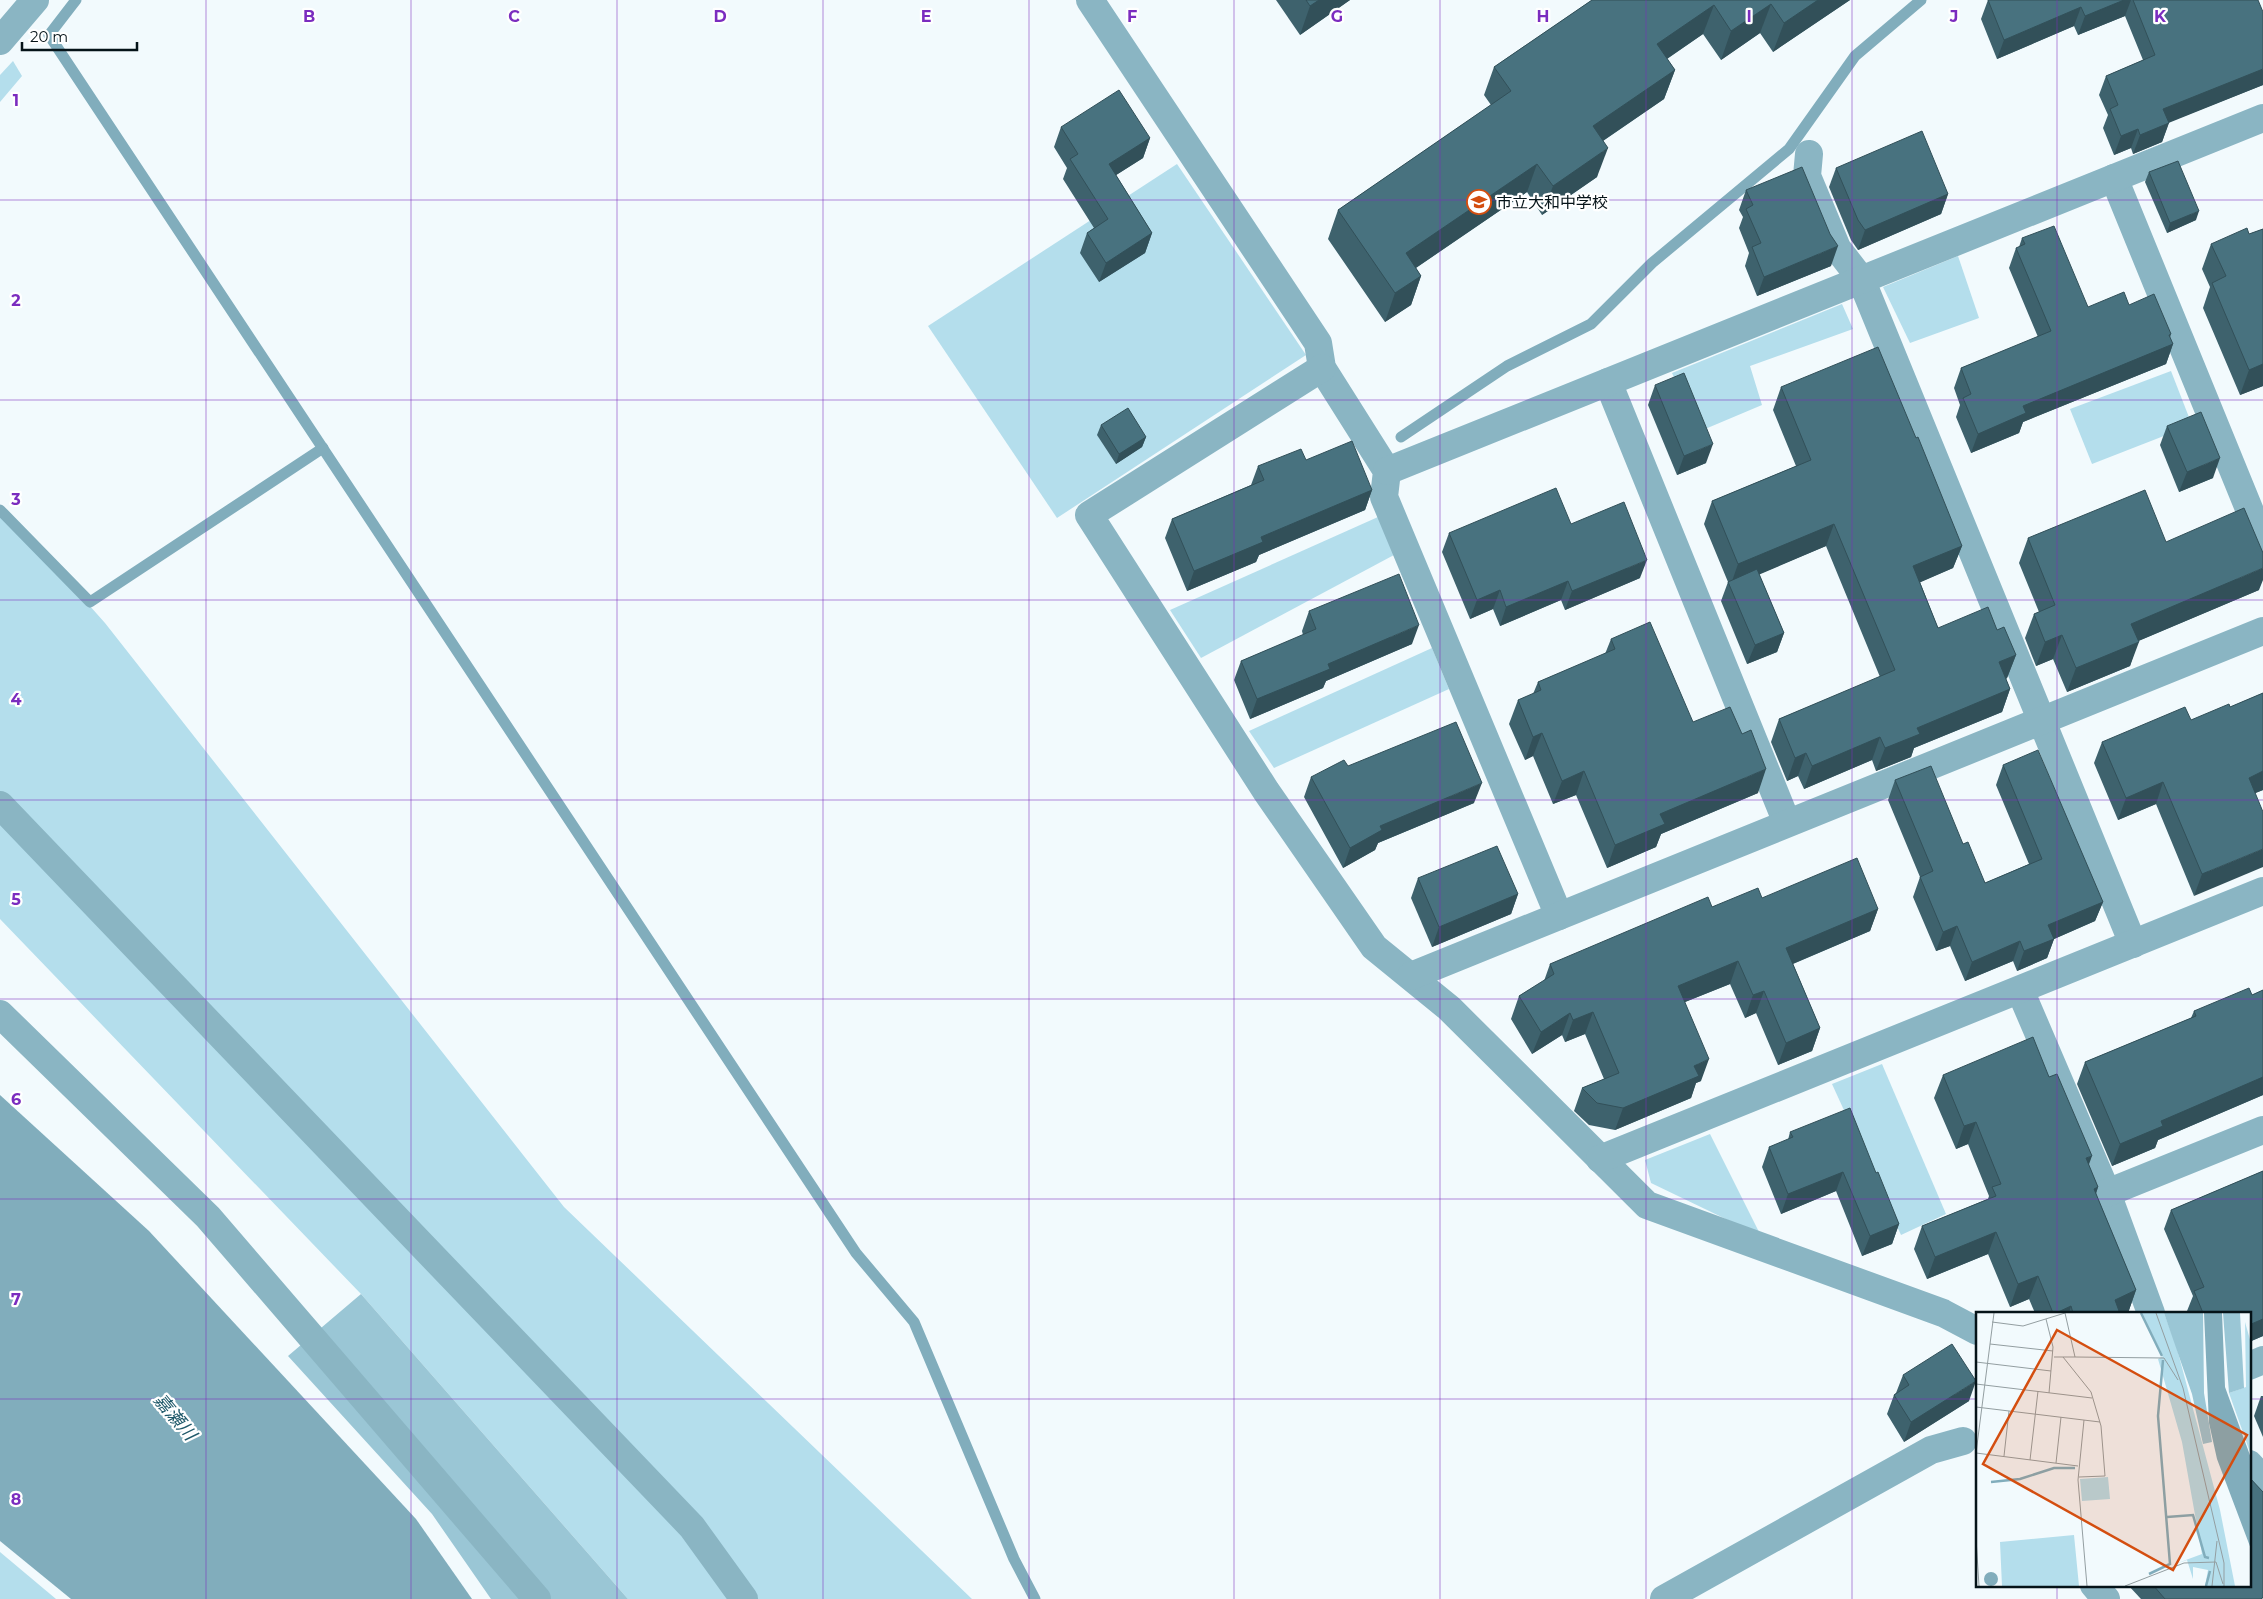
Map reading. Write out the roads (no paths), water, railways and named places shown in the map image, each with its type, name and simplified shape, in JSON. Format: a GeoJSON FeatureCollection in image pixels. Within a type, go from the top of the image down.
{"type":"FeatureCollection","features":[{"type":"Feature","properties":{"kind":"street"},"geometry":{"type":"LineString","coordinates":[[0,41],[35,0]]}},
{"type":"Feature","properties":{"kind":"street"},"geometry":{"type":"LineString","coordinates":[[1090,0],[1318,343],[1322,368],[1388,471],[1384,497],[1559,916]]}},
{"type":"Feature","properties":{"kind":"street"},"geometry":{"type":"LineString","coordinates":[[1388,471],[2263,118]]}},
{"type":"Feature","properties":{"kind":"street"},"geometry":{"type":"LineString","coordinates":[[1809,154],[1807,176],[1837,248],[1861,280],[2133,944]]}},
{"type":"Feature","properties":{"kind":"street"},"geometry":{"type":"LineString","coordinates":[[2114,178],[2263,543]]}},
{"type":"Feature","properties":{"kind":"street"},"geometry":{"type":"LineString","coordinates":[[1322,368],[1089,515],[1266,791],[1374,946],[1449,1008],[1647,1205],[1943,1313],[1976,1330]]}},
{"type":"Feature","properties":{"kind":"street"},"geometry":{"type":"LineString","coordinates":[[1608,382],[1787,823]]}},
{"type":"Feature","properties":{"kind":"street"},"geometry":{"type":"LineString","coordinates":[[1411,976],[2263,631]]}},
{"type":"Feature","properties":{"kind":"street"},"geometry":{"type":"LineString","coordinates":[[0,805],[692,1528],[744,1599]]}},
{"type":"Feature","properties":{"kind":"street"},"geometry":{"type":"LineString","coordinates":[[1600,1159],[2263,891]]}},
{"type":"Feature","properties":{"kind":"street"},"geometry":{"type":"LineString","coordinates":[[2020,990],[2106,1194],[2151,1312]]}},
{"type":"Feature","properties":{"kind":"street"},"geometry":{"type":"LineString","coordinates":[[0,1014],[208,1218],[538,1599]]}},
{"type":"Feature","properties":{"kind":"street"},"geometry":{"type":"LineString","coordinates":[[2106,1194],[2263,1130]]}},
{"type":"Feature","properties":{"kind":"street"},"geometry":{"type":"LineString","coordinates":[[2250,1366],[2263,1360]]}},
{"type":"Feature","properties":{"kind":"street"},"geometry":{"type":"LineString","coordinates":[[1664,1599],[1931,1450],[1972,1444]]}},
{"type":"Feature","properties":{"kind":"street"},"geometry":{"type":"LineString","coordinates":[[2250,1465],[2263,1479]]}},
{"type":"Feature","properties":{"kind":"street"},"geometry":{"type":"LineString","coordinates":[[2095,1586],[2106,1599]]}},
{"type":"Feature","properties":{"kind":"water","name":"嘉瀬川"},"geometry":{"type":"Polygon","coordinates":[[[0,1095],[149,1231],[416,1519],[472,1599],[71,1599],[0,1541],[0,1095]]]}},
{"type":"Feature","properties":{"kind":"waterway"},"geometry":{"type":"LineString","coordinates":[[76,0],[49,35],[856,1253],[914,1322],[1014,1559],[1035,1599]]}},
{"type":"Feature","properties":{"kind":"waterway"},"geometry":{"type":"LineString","coordinates":[[1401,437],[1507,366],[1591,324],[1652,263],[1789,149],[1855,56],[1921,0]]}},
{"type":"Feature","properties":{"kind":"waterway"},"geometry":{"type":"LineString","coordinates":[[0,510],[90,602],[323,448]]}},
{"type":"Feature","properties":{"kind":"place","name":"市立大和中学校"},"geometry":{"type":"Point","coordinates":[1479,202]}}]}
